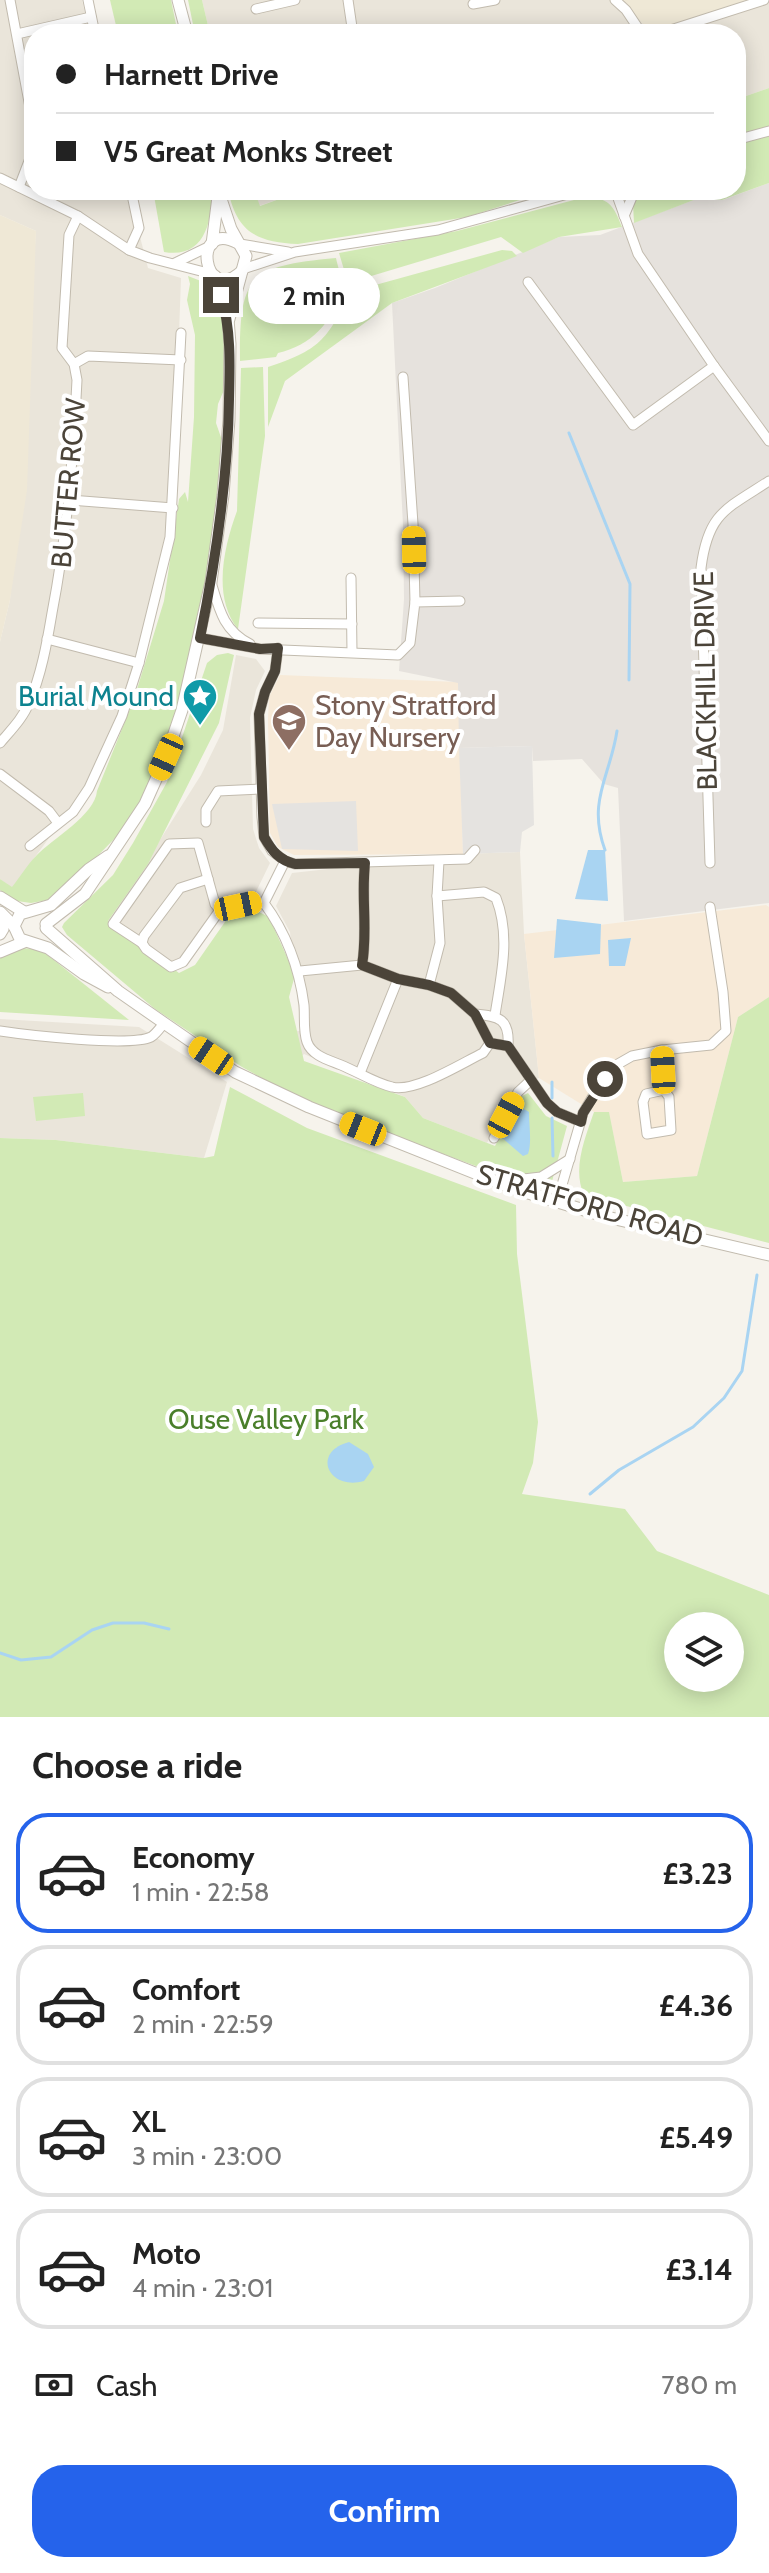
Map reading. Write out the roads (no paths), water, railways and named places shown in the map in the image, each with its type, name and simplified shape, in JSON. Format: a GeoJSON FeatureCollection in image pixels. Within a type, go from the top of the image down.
{"type":"FeatureCollection","features":[{"type":"Feature","properties":{"kind":"street"},"geometry":{"type":"LineString","coordinates":[[10,0],[24,73]]}},
{"type":"Feature","properties":{"kind":"street"},"geometry":{"type":"LineString","coordinates":[[88,0],[93,24]]}},
{"type":"Feature","properties":{"kind":"street"},"geometry":{"type":"LineString","coordinates":[[178,0],[184,24]]}},
{"type":"Feature","properties":{"kind":"street"},"geometry":{"type":"LineString","coordinates":[[256,9],[295,0]]}},
{"type":"Feature","properties":{"kind":"street"},"geometry":{"type":"LineString","coordinates":[[348,0],[352,24]]}},
{"type":"Feature","properties":{"kind":"street"},"geometry":{"type":"LineString","coordinates":[[473,4],[495,0]]}},
{"type":"Feature","properties":{"kind":"street"},"geometry":{"type":"LineString","coordinates":[[615,0],[635,24]]}},
{"type":"Feature","properties":{"kind":"street"},"geometry":{"type":"LineString","coordinates":[[689,24],[764,0]]}},
{"type":"Feature","properties":{"kind":"street"},"geometry":{"type":"LineString","coordinates":[[61,24],[91,17]]}},
{"type":"Feature","properties":{"kind":"street"},"geometry":{"type":"LineString","coordinates":[[17,34],[24,32]]}},
{"type":"Feature","properties":{"kind":"street"},"geometry":{"type":"LineString","coordinates":[[746,137],[769,131]]}},
{"type":"Feature","properties":{"kind":"street"},"geometry":{"type":"LineString","coordinates":[[19,187],[24,174]]}},
{"type":"Feature","properties":{"kind":"street"},"geometry":{"type":"LineString","coordinates":[[0,178],[24,189]]}},
{"type":"Feature","properties":{"kind":"street"},"geometry":{"type":"LineString","coordinates":[[45,200],[78,216],[129,250],[226,279],[242,270],[295,252],[438,230],[546,200]]}},
{"type":"Feature","properties":{"kind":"street"},"geometry":{"type":"LineString","coordinates":[[129,250],[139,228],[133,200]]}},
{"type":"Feature","properties":{"kind":"street"},"geometry":{"type":"LineString","coordinates":[[0,952],[43,937],[46,926],[85,894],[145,804],[182,710],[211,582],[223,495],[230,344],[228,319],[205,257],[211,245],[217,200]]}},
{"type":"Feature","properties":{"kind":"street"},"geometry":{"type":"LineString","coordinates":[[221,200],[246,256],[228,319]]}},
{"type":"Feature","properties":{"kind":"street"},"geometry":{"type":"LineString","coordinates":[[618,200],[638,254],[769,441]]}},
{"type":"Feature","properties":{"kind":"street"},"geometry":{"type":"LineString","coordinates":[[624,216],[631,200]]}},
{"type":"Feature","properties":{"kind":"street","name":"BUTTER ROW"},"geometry":{"type":"LineString","coordinates":[[0,743],[30,703],[64,554],[77,380],[74,364],[62,348],[69,235],[78,216]]}},
{"type":"Feature","properties":{"kind":"street"},"geometry":{"type":"LineString","coordinates":[[175,263],[222,239],[295,252]]}},
{"type":"Feature","properties":{"kind":"street"},"geometry":{"type":"LineString","coordinates":[[528,282],[633,425],[714,366]]}},
{"type":"Feature","properties":{"kind":"street"},"geometry":{"type":"LineString","coordinates":[[30,846],[73,812],[89,788],[122,716],[139,663],[170,537],[181,333]]}},
{"type":"Feature","properties":{"kind":"street"},"geometry":{"type":"LineString","coordinates":[[74,364],[88,356],[181,360]]}},
{"type":"Feature","properties":{"kind":"street"},"geometry":{"type":"LineString","coordinates":[[200,638],[260,649],[398,655],[404,651],[410,643],[415,602],[403,377]]}},
{"type":"Feature","properties":{"kind":"street","name":"BLACKHILL DRIVE"},"geometry":{"type":"LineString","coordinates":[[710,863],[701,568],[713,524],[724,510],[769,481]]}},
{"type":"Feature","properties":{"kind":"street"},"geometry":{"type":"LineString","coordinates":[[70,500],[173,508]]}},
{"type":"Feature","properties":{"kind":"street"},"geometry":{"type":"LineString","coordinates":[[351,578],[352,652]]}},
{"type":"Feature","properties":{"kind":"street"},"geometry":{"type":"LineString","coordinates":[[211,582],[223,621],[237,637],[260,649]]}},
{"type":"Feature","properties":{"kind":"street"},"geometry":{"type":"LineString","coordinates":[[415,602],[460,601]]}},
{"type":"Feature","properties":{"kind":"street"},"geometry":{"type":"LineString","coordinates":[[258,623],[352,624]]}},
{"type":"Feature","properties":{"kind":"street"},"geometry":{"type":"LineString","coordinates":[[47,639],[139,663]]}},
{"type":"Feature","properties":{"kind":"street"},"geometry":{"type":"LineString","coordinates":[[278,648],[275,671],[259,714],[264,837],[272,851],[295,864],[467,859],[475,850]]}},
{"type":"Feature","properties":{"kind":"street"},"geometry":{"type":"LineString","coordinates":[[0,774],[49,811],[58,823]]}},
{"type":"Feature","properties":{"kind":"street"},"geometry":{"type":"LineString","coordinates":[[206,822],[206,810],[218,791],[261,789]]}},
{"type":"Feature","properties":{"kind":"street"},"geometry":{"type":"LineString","coordinates":[[220,910],[215,904],[198,843],[169,844],[113,924],[171,967],[178,966],[220,910],[264,903]]}},
{"type":"Feature","properties":{"kind":"street"},"geometry":{"type":"LineString","coordinates":[[0,941],[14,928],[17,918],[51,905],[89,869],[109,855]]}},
{"type":"Feature","properties":{"kind":"street"},"geometry":{"type":"LineString","coordinates":[[264,903],[285,861]]}},
{"type":"Feature","properties":{"kind":"street"},"geometry":{"type":"LineString","coordinates":[[429,985],[440,943],[437,896],[439,861]]}},
{"type":"Feature","properties":{"kind":"street"},"geometry":{"type":"LineString","coordinates":[[362,965],[366,943],[362,891],[365,863]]}},
{"type":"Feature","properties":{"kind":"street"},"geometry":{"type":"LineString","coordinates":[[142,943],[180,888],[208,879]]}},
{"type":"Feature","properties":{"kind":"street"},"geometry":{"type":"LineString","coordinates":[[437,896],[484,892],[496,898],[502,914],[504,960],[495,1015]]}},
{"type":"Feature","properties":{"kind":"street"},"geometry":{"type":"LineString","coordinates":[[0,897],[42,916],[46,926]]}},
{"type":"Feature","properties":{"kind":"street"},"geometry":{"type":"LineString","coordinates":[[264,903],[280,925],[300,971],[306,1040],[312,1050],[323,1058],[394,1088],[408,1089],[483,1053],[490,1043]]}},
{"type":"Feature","properties":{"kind":"street"},"geometry":{"type":"LineString","coordinates":[[58,938],[59,924],[69,906]]}},
{"type":"Feature","properties":{"kind":"street"},"geometry":{"type":"LineString","coordinates":[[557,1202],[583,1113],[618,1064],[632,1056],[711,1045],[726,1031],[710,907]]}},
{"type":"Feature","properties":{"kind":"street"},"geometry":{"type":"LineString","coordinates":[[2,914],[29,942]]}},
{"type":"Feature","properties":{"kind":"street"},"geometry":{"type":"LineString","coordinates":[[0,934],[3,929],[2,914]]}},
{"type":"Feature","properties":{"kind":"street","name":"STRATFORD ROAD"},"geometry":{"type":"LineString","coordinates":[[46,926],[118,991],[235,1072],[271,1090],[497,1182],[557,1202],[769,1255]]}},
{"type":"Feature","properties":{"kind":"street","name":"STRATFORD ROAD"},"geometry":{"type":"LineString","coordinates":[[29,942],[48,948],[93,979],[118,991]]}},
{"type":"Feature","properties":{"kind":"street"},"geometry":{"type":"LineString","coordinates":[[300,971],[362,965],[398,979],[451,993],[475,1014],[490,1043]]}},
{"type":"Feature","properties":{"kind":"street"},"geometry":{"type":"LineString","coordinates":[[360,1073],[398,979]]}},
{"type":"Feature","properties":{"kind":"street"},"geometry":{"type":"LineString","coordinates":[[475,1014],[495,1015],[503,1022],[508,1033],[508,1046],[547,1103],[557,1112],[581,1122]]}},
{"type":"Feature","properties":{"kind":"street"},"geometry":{"type":"LineString","coordinates":[[0,1031],[51,1038],[133,1039],[149,1038],[164,1023]]}},
{"type":"Feature","properties":{"kind":"street"},"geometry":{"type":"LineString","coordinates":[[490,1043],[508,1046]]}},
{"type":"Feature","properties":{"kind":"street"},"geometry":{"type":"LineString","coordinates":[[662,1050],[664,1090],[669,1097],[671,1130],[647,1134],[643,1102],[646,1094],[664,1090]]}},
{"type":"Feature","properties":{"kind":"street"},"geometry":{"type":"LineString","coordinates":[[494,1138],[518,1092],[531,1080]]}},
{"type":"Feature","properties":{"kind":"street"},"geometry":{"type":"LineString","coordinates":[[497,1182],[541,1177],[570,1159]]}},
{"type":"Feature","properties":{"kind":"water"},"geometry":{"type":"Polygon","coordinates":[[[588,850],[605,850],[608,901],[575,899],[588,850]]]}},
{"type":"Feature","properties":{"kind":"water"},"geometry":{"type":"Polygon","coordinates":[[[557,919],[601,924],[600,954],[554,958],[557,919]]]}},
{"type":"Feature","properties":{"kind":"water"},"geometry":{"type":"Polygon","coordinates":[[[631,938],[625,966],[609,966],[608,940],[631,938]]]}},
{"type":"Feature","properties":{"kind":"water"},"geometry":{"type":"Polygon","coordinates":[[[524,1109],[529,1112],[530,1139],[528,1154],[523,1156],[500,1136],[509,1113],[524,1109]]]}},
{"type":"Feature","properties":{"kind":"water"},"geometry":{"type":"Polygon","coordinates":[[[349,1442],[368,1454],[374,1467],[364,1481],[341,1481],[329,1469],[330,1454],[349,1442]]]}},
{"type":"Feature","properties":{"kind":"waterway"},"geometry":{"type":"LineString","coordinates":[[569,433],[630,584],[629,680]]}},
{"type":"Feature","properties":{"kind":"waterway"},"geometry":{"type":"LineString","coordinates":[[605,850],[600,833],[599,803],[617,731]]}},
{"type":"Feature","properties":{"kind":"waterway"},"geometry":{"type":"LineString","coordinates":[[552,1082],[552,1098]]}},
{"type":"Feature","properties":{"kind":"waterway"},"geometry":{"type":"LineString","coordinates":[[552,1118],[553,1156]]}},
{"type":"Feature","properties":{"kind":"waterway"},"geometry":{"type":"LineString","coordinates":[[590,1494],[619,1470],[693,1427],[724,1398],[742,1371],[757,1275]]}},
{"type":"Feature","properties":{"kind":"waterway"},"geometry":{"type":"LineString","coordinates":[[0,1653],[21,1660],[51,1657],[92,1630],[113,1623],[144,1623],[169,1629]]}},
{"type":"Feature","properties":{"kind":"place","name":"Burial Mound"},"geometry":{"type":"Point","coordinates":[200,727]}},
{"type":"Feature","properties":{"kind":"place","name":"Stony Stratford Day Nursery"},"geometry":{"type":"Point","coordinates":[289,752]}},
{"type":"Feature","properties":{"kind":"park label","name":"Ouse Valley Park"},"geometry":{"type":"Point","coordinates":[266,1419]}}]}
